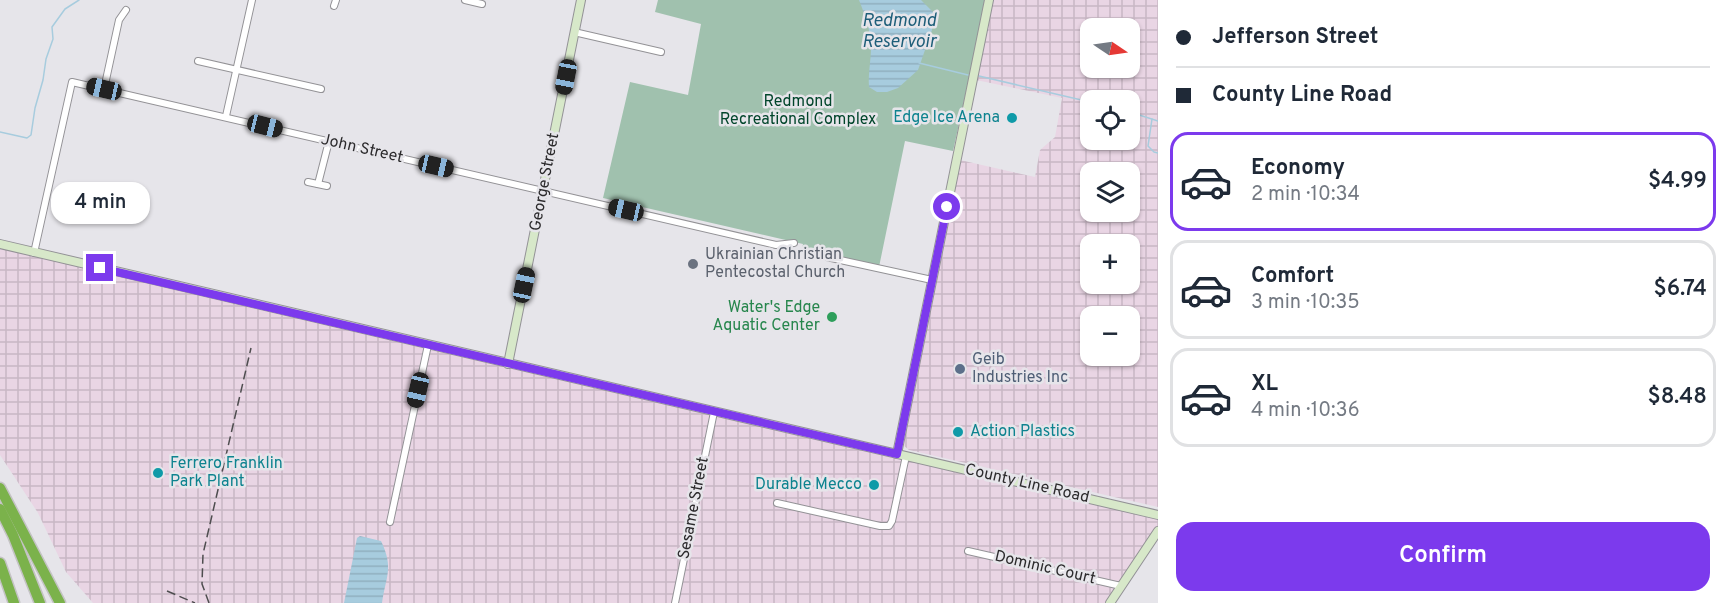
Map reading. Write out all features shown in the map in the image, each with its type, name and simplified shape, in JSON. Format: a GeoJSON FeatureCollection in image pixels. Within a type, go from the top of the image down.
{"type":"FeatureCollection","features":[{"type":"Feature","properties":{"kind":"highway"},"geometry":{"type":"LineString","coordinates":[[0,488],[60,603]]}},
{"type":"Feature","properties":{"kind":"highway"},"geometry":{"type":"LineString","coordinates":[[0,509],[13,535],[39,601]]}},
{"type":"Feature","properties":{"kind":"highway"},"geometry":{"type":"LineString","coordinates":[[0,563],[13,598]]}},
{"type":"Feature","properties":{"kind":"street"},"geometry":{"type":"LineString","coordinates":[[226,116],[252,0]]}},
{"type":"Feature","properties":{"kind":"street"},"geometry":{"type":"LineString","coordinates":[[465,0],[482,4]]}},
{"type":"Feature","properties":{"kind":"street","name":"George Street"},"geometry":{"type":"LineString","coordinates":[[508,364],[580,0]]}},
{"type":"Feature","properties":{"kind":"street"},"geometry":{"type":"LineString","coordinates":[[777,502],[880,526],[889,526],[892,521],[901,455],[932,280],[989,0]]}},
{"type":"Feature","properties":{"kind":"street"},"geometry":{"type":"LineString","coordinates":[[104,89],[119,20],[126,10]]}},
{"type":"Feature","properties":{"kind":"street"},"geometry":{"type":"LineString","coordinates":[[574,32],[661,52]]}},
{"type":"Feature","properties":{"kind":"street"},"geometry":{"type":"LineString","coordinates":[[198,61],[321,89]]}},
{"type":"Feature","properties":{"kind":"street","name":"John Street"},"geometry":{"type":"LineString","coordinates":[[34,253],[72,82],[776,244],[794,243]]}},
{"type":"Feature","properties":{"kind":"street"},"geometry":{"type":"LineString","coordinates":[[318,184],[328,141]]}},
{"type":"Feature","properties":{"kind":"street"},"geometry":{"type":"LineString","coordinates":[[308,182],[327,186]]}},
{"type":"Feature","properties":{"kind":"street"},"geometry":{"type":"LineString","coordinates":[[0,244],[714,412]]}},
{"type":"Feature","properties":{"kind":"street"},"geometry":{"type":"LineString","coordinates":[[818,248],[822,256],[932,280]]}},
{"type":"Feature","properties":{"kind":"street"},"geometry":{"type":"LineString","coordinates":[[390,522],[428,345]]}},
{"type":"Feature","properties":{"kind":"street","name":"County Line Road"},"geometry":{"type":"LineString","coordinates":[[714,412],[1158,515]]}},
{"type":"Feature","properties":{"kind":"street","name":"Sesame Street"},"geometry":{"type":"LineString","coordinates":[[675,603],[714,412]]}},
{"type":"Feature","properties":{"kind":"street"},"geometry":{"type":"LineString","coordinates":[[1110,603],[1158,531]]}},
{"type":"Feature","properties":{"kind":"street","name":"Dominic Court"},"geometry":{"type":"LineString","coordinates":[[968,551],[1121,586]]}},
{"type":"Feature","properties":{"kind":"shaded area"},"geometry":{"type":"Polygon","coordinates":[[[992,0],[1158,0],[1158,507],[909,450],[903,445],[960,160],[1035,177],[1040,150],[1055,137],[1062,98],[976,80],[992,0]]]}},
{"type":"Feature","properties":{"kind":"shaded area"},"geometry":{"type":"Polygon","coordinates":[[[0,247],[1158,518],[1158,527],[1105,603],[93,603],[66,572],[38,513],[0,455],[0,247]]]}},
{"type":"Feature","properties":{"kind":"green space","name":"Redmond Recreational Complex"},"geometry":{"type":"Polygon","coordinates":[[[658,0],[986,0],[953,151],[905,141],[879,267],[802,249],[803,244],[603,198],[630,82],[688,95],[701,24],[655,12],[658,0]]]}},
{"type":"Feature","properties":{"kind":"water","name":"Redmond Reservoir"},"geometry":{"type":"Polygon","coordinates":[[[859,0],[921,0],[933,12],[932,30],[918,70],[898,88],[887,92],[877,92],[869,87],[871,41],[859,0]]]}},
{"type":"Feature","properties":{"kind":"water"},"geometry":{"type":"Polygon","coordinates":[[[360,536],[381,541],[385,550],[388,572],[382,603],[344,603],[357,538],[360,536]]]}},
{"type":"Feature","properties":{"kind":"waterway"},"geometry":{"type":"LineString","coordinates":[[0,132],[27,138],[31,135],[46,59],[53,39],[52,27],[65,9],[79,0]]}},
{"type":"Feature","properties":{"kind":"waterway"},"geometry":{"type":"LineString","coordinates":[[919,63],[968,75]]}},
{"type":"Feature","properties":{"kind":"waterway"},"geometry":{"type":"LineString","coordinates":[[979,76],[1080,100]]}},
{"type":"Feature","properties":{"kind":"waterway"},"geometry":{"type":"LineString","coordinates":[[1140,115],[1158,121]]}},
{"type":"Feature","properties":{"kind":"waterway"},"geometry":{"type":"LineString","coordinates":[[1152,119],[1148,146],[1158,153]]}},
{"type":"Feature","properties":{"kind":"railway"},"geometry":{"type":"LineString","coordinates":[[209,603],[202,584],[203,554],[251,348]]}},
{"type":"Feature","properties":{"kind":"railway"},"geometry":{"type":"LineString","coordinates":[[167,591],[195,603]]}},
{"type":"Feature","properties":{"kind":"place","name":"Edge Ice Arena"},"geometry":{"type":"Point","coordinates":[1012,118]}},
{"type":"Feature","properties":{"kind":"place","name":"Ukrainian Christian Pentecostal Church"},"geometry":{"type":"Point","coordinates":[693,264]}},
{"type":"Feature","properties":{"kind":"place","name":"Water's Edge Aquatic Center"},"geometry":{"type":"Point","coordinates":[832,317]}},
{"type":"Feature","properties":{"kind":"place","name":"Geib Industries Inc"},"geometry":{"type":"Point","coordinates":[960,369]}},
{"type":"Feature","properties":{"kind":"place","name":"Action Plastics"},"geometry":{"type":"Point","coordinates":[958,432]}},
{"type":"Feature","properties":{"kind":"place","name":"Ferrero Franklin Park Plant"},"geometry":{"type":"Point","coordinates":[158,473]}},
{"type":"Feature","properties":{"kind":"place","name":"Durable Mecco"},"geometry":{"type":"Point","coordinates":[874,485]}},
{"type":"Feature","properties":{"kind":"route"},"geometry":{"type":"LineString","coordinates":[[100,268],[897,454],[947,207]]}}]}
